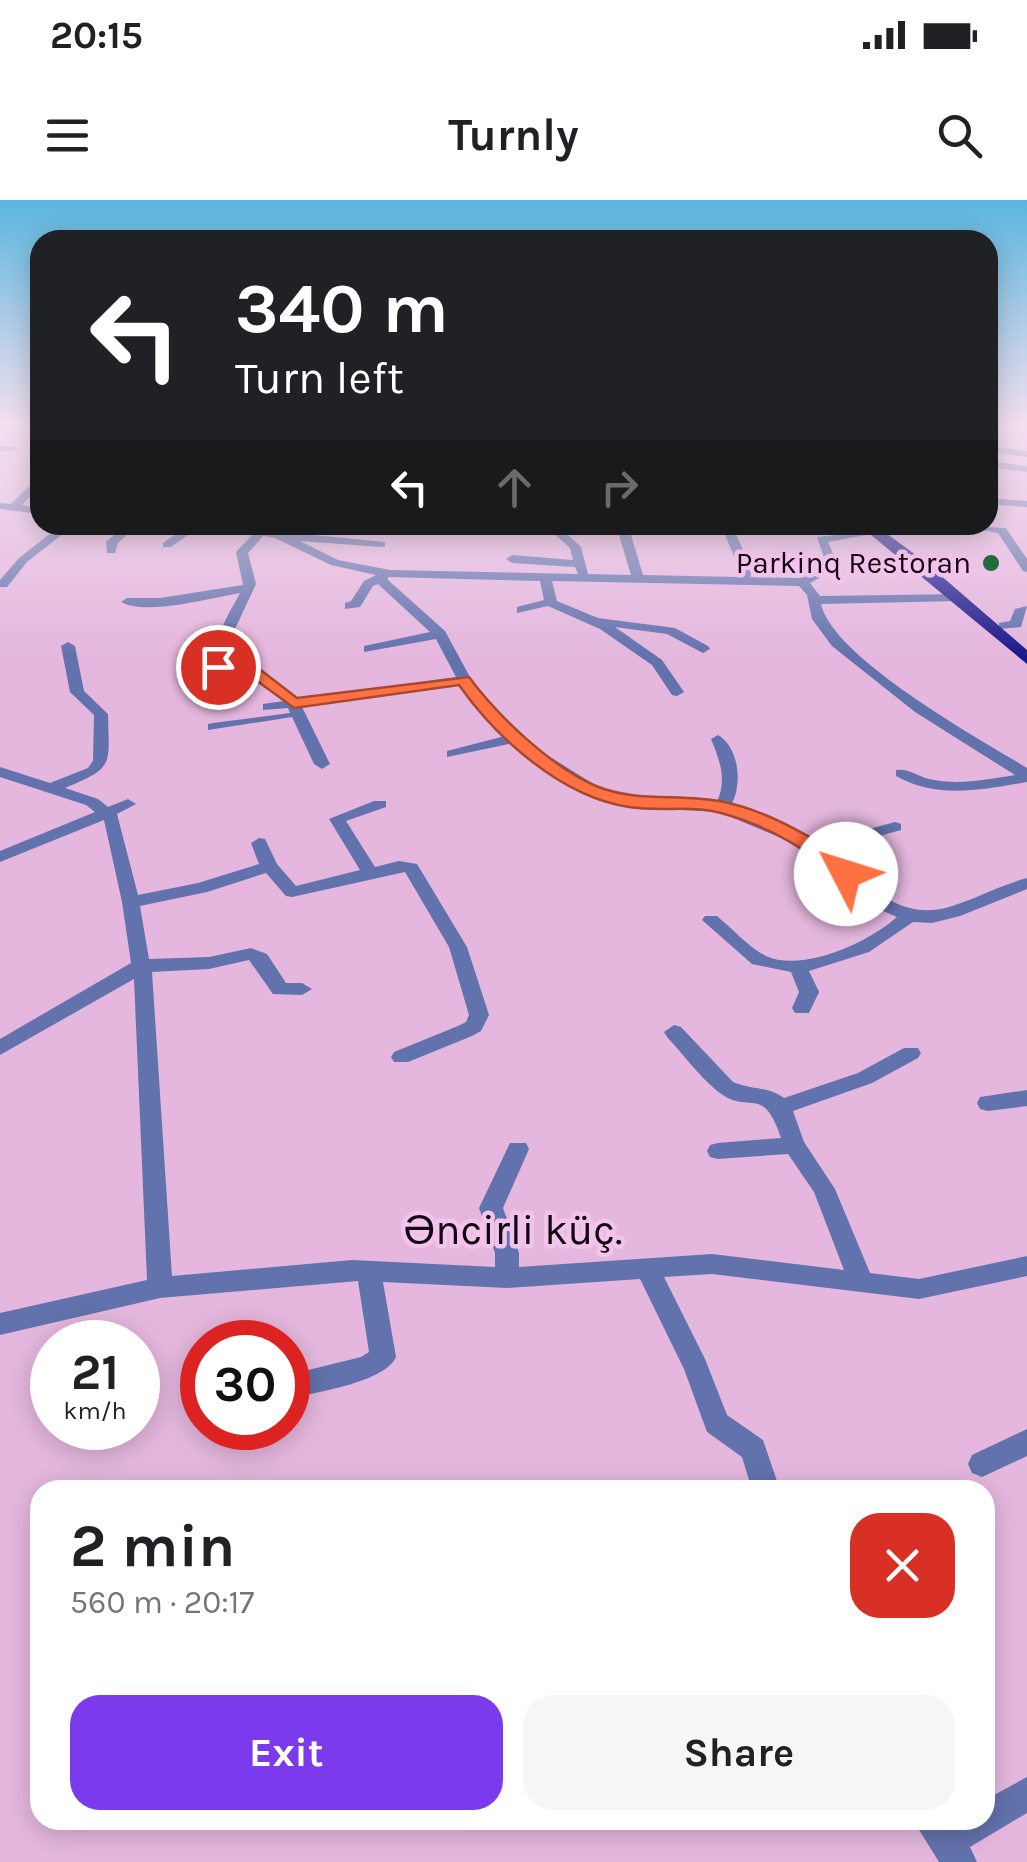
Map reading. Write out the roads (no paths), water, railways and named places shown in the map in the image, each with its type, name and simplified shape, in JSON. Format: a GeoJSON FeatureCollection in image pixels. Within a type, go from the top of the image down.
{"type":"FeatureCollection","features":[{"type":"Feature","properties":{"kind":"main road"},"geometry":{"type":"LineString","coordinates":[[885,535],[1027,659]]}},
{"type":"Feature","properties":{"kind":"main road"},"geometry":{"type":"LineString","coordinates":[[886,535],[1027,647]]}},
{"type":"Feature","properties":{"kind":"street"},"geometry":{"type":"LineString","coordinates":[[998,502],[1027,504]]}},
{"type":"Feature","properties":{"kind":"street"},"geometry":{"type":"LineString","coordinates":[[998,529],[1027,568]]}},
{"type":"Feature","properties":{"kind":"street"},"geometry":{"type":"LineString","coordinates":[[3,584],[24,560],[55,535]]}},
{"type":"Feature","properties":{"kind":"street"},"geometry":{"type":"LineString","coordinates":[[111,552],[112,542],[120,535]]}},
{"type":"Feature","properties":{"kind":"street"},"geometry":{"type":"LineString","coordinates":[[167,545],[182,535]]}},
{"type":"Feature","properties":{"kind":"street"},"geometry":{"type":"LineString","coordinates":[[272,535],[242,552],[249,575],[248,588],[228,634],[228,643],[234,662],[296,709],[322,764]]}},
{"type":"Feature","properties":{"kind":"street"},"geometry":{"type":"LineString","coordinates":[[283,535],[335,562],[382,576],[802,582],[833,567],[821,539],[844,535]]}},
{"type":"Feature","properties":{"kind":"street"},"geometry":{"type":"LineString","coordinates":[[305,535],[381,544]]}},
{"type":"Feature","properties":{"kind":"street"},"geometry":{"type":"LineString","coordinates":[[564,535],[581,564],[585,580]]}},
{"type":"Feature","properties":{"kind":"street"},"geometry":{"type":"LineString","coordinates":[[625,535],[638,580]]}},
{"type":"Feature","properties":{"kind":"street"},"geometry":{"type":"LineString","coordinates":[[729,535],[746,570],[744,580]]}},
{"type":"Feature","properties":{"kind":"street"},"geometry":{"type":"LineString","coordinates":[[512,559],[581,564]]}},
{"type":"Feature","properties":{"kind":"street"},"geometry":{"type":"LineString","coordinates":[[349,606],[356,604],[368,584],[382,576]]}},
{"type":"Feature","properties":{"kind":"street"},"geometry":{"type":"LineString","coordinates":[[382,576],[440,634],[482,706],[515,738],[571,779],[606,797],[722,807],[819,848],[873,900],[908,916],[932,917],[954,912],[1027,883]]}},
{"type":"Feature","properties":{"kind":"street"},"geometry":{"type":"LineString","coordinates":[[546,579],[550,602]]}},
{"type":"Feature","properties":{"kind":"street"},"geometry":{"type":"LineString","coordinates":[[802,582],[814,600],[818,619],[837,643],[940,728],[1027,776]]}},
{"type":"Feature","properties":{"kind":"street"},"geometry":{"type":"LineString","coordinates":[[126,602],[160,602],[248,588]]}},
{"type":"Feature","properties":{"kind":"street"},"geometry":{"type":"LineString","coordinates":[[814,600],[958,598]]}},
{"type":"Feature","properties":{"kind":"street"},"geometry":{"type":"LineString","coordinates":[[522,610],[550,602],[600,621],[670,631],[703,649]]}},
{"type":"Feature","properties":{"kind":"street"},"geometry":{"type":"LineString","coordinates":[[1004,626],[1016,624],[1019,612],[1027,610]]}},
{"type":"Feature","properties":{"kind":"street"},"geometry":{"type":"LineString","coordinates":[[600,621],[669,674],[677,692]]}},
{"type":"Feature","properties":{"kind":"street"},"geometry":{"type":"LineString","coordinates":[[369,649],[440,634]]}},
{"type":"Feature","properties":{"kind":"street"},"geometry":{"type":"LineString","coordinates":[[51,788],[93,771],[101,761],[101,714],[77,692],[68,646]]}},
{"type":"Feature","properties":{"kind":"street"},"geometry":{"type":"LineString","coordinates":[[214,727],[464,680]]}},
{"type":"Feature","properties":{"kind":"street"},"geometry":{"type":"LineString","coordinates":[[268,707],[296,709]]}},
{"type":"Feature","properties":{"kind":"street"},"geometry":{"type":"LineString","coordinates":[[452,754],[515,738]]}},
{"type":"Feature","properties":{"kind":"street"},"geometry":{"type":"LineString","coordinates":[[718,739],[730,770],[731,794],[722,807]]}},
{"type":"Feature","properties":{"kind":"street"},"geometry":{"type":"LineString","coordinates":[[0,772],[107,812]]}},
{"type":"Feature","properties":{"kind":"street"},"geometry":{"type":"LineString","coordinates":[[901,774],[919,782],[948,785],[1027,776]]}},
{"type":"Feature","properties":{"kind":"street"},"geometry":{"type":"LineString","coordinates":[[0,857],[128,804]]}},
{"type":"Feature","properties":{"kind":"street"},"geometry":{"type":"LineString","coordinates":[[371,874],[337,819],[380,804]]}},
{"type":"Feature","properties":{"kind":"street"},"geometry":{"type":"LineString","coordinates":[[107,812],[131,902],[141,966],[155,1138],[160,1288]]}},
{"type":"Feature","properties":{"kind":"street"},"geometry":{"type":"LineString","coordinates":[[819,848],[896,826]]}},
{"type":"Feature","properties":{"kind":"street"},"geometry":{"type":"LineString","coordinates":[[259,844],[285,888],[292,892],[399,866],[410,868],[458,947],[480,1015],[474,1026],[465,1031],[401,1057]]}},
{"type":"Feature","properties":{"kind":"street"},"geometry":{"type":"LineString","coordinates":[[131,902],[201,888],[270,866]]}},
{"type":"Feature","properties":{"kind":"street"},"geometry":{"type":"LineString","coordinates":[[711,920],[764,962],[796,965],[876,943],[892,934],[908,916]]}},
{"type":"Feature","properties":{"kind":"street"},"geometry":{"type":"LineString","coordinates":[[0,1048],[141,966],[209,964],[251,954],[260,958],[280,988],[302,989]]}},
{"type":"Feature","properties":{"kind":"street"},"geometry":{"type":"LineString","coordinates":[[796,965],[810,992],[802,1008]]}},
{"type":"Feature","properties":{"kind":"street"},"geometry":{"type":"LineString","coordinates":[[674,1032],[726,1086],[741,1094],[766,1096],[781,1108],[794,1145],[824,1189],[862,1284]]}},
{"type":"Feature","properties":{"kind":"street"},"geometry":{"type":"LineString","coordinates":[[781,1108],[865,1078],[911,1053]]}},
{"type":"Feature","properties":{"kind":"street"},"geometry":{"type":"LineString","coordinates":[[988,1103],[1027,1098]]}},
{"type":"Feature","properties":{"kind":"street"},"geometry":{"type":"LineString","coordinates":[[718,1151],[794,1145]]}},
{"type":"Feature","properties":{"kind":"street"},"geometry":{"type":"LineString","coordinates":[[507,1278],[507,1253],[492,1208],[518,1149]]}},
{"type":"Feature","properties":{"kind":"street","name":"Əncirli küç."},"geometry":{"type":"LineString","coordinates":[[0,1324],[160,1288],[369,1270],[507,1278],[712,1264],[862,1284],[933,1288],[1027,1266]]}},
{"type":"Feature","properties":{"kind":"street"},"geometry":{"type":"LineString","coordinates":[[647,1268],[696,1367],[717,1424],[752,1449],[763,1480]]}},
{"type":"Feature","properties":{"kind":"street"},"geometry":{"type":"LineString","coordinates":[[310,1381],[367,1367],[383,1357],[369,1270]]}},
{"type":"Feature","properties":{"kind":"street"},"geometry":{"type":"LineString","coordinates":[[982,1464],[1027,1442]]}},
{"type":"Feature","properties":{"kind":"street"},"geometry":{"type":"LineString","coordinates":[[995,1813],[1027,1794]]}},
{"type":"Feature","properties":{"kind":"place","name":"Parkinq Restoran"},"geometry":{"type":"Point","coordinates":[991,563]}}]}
